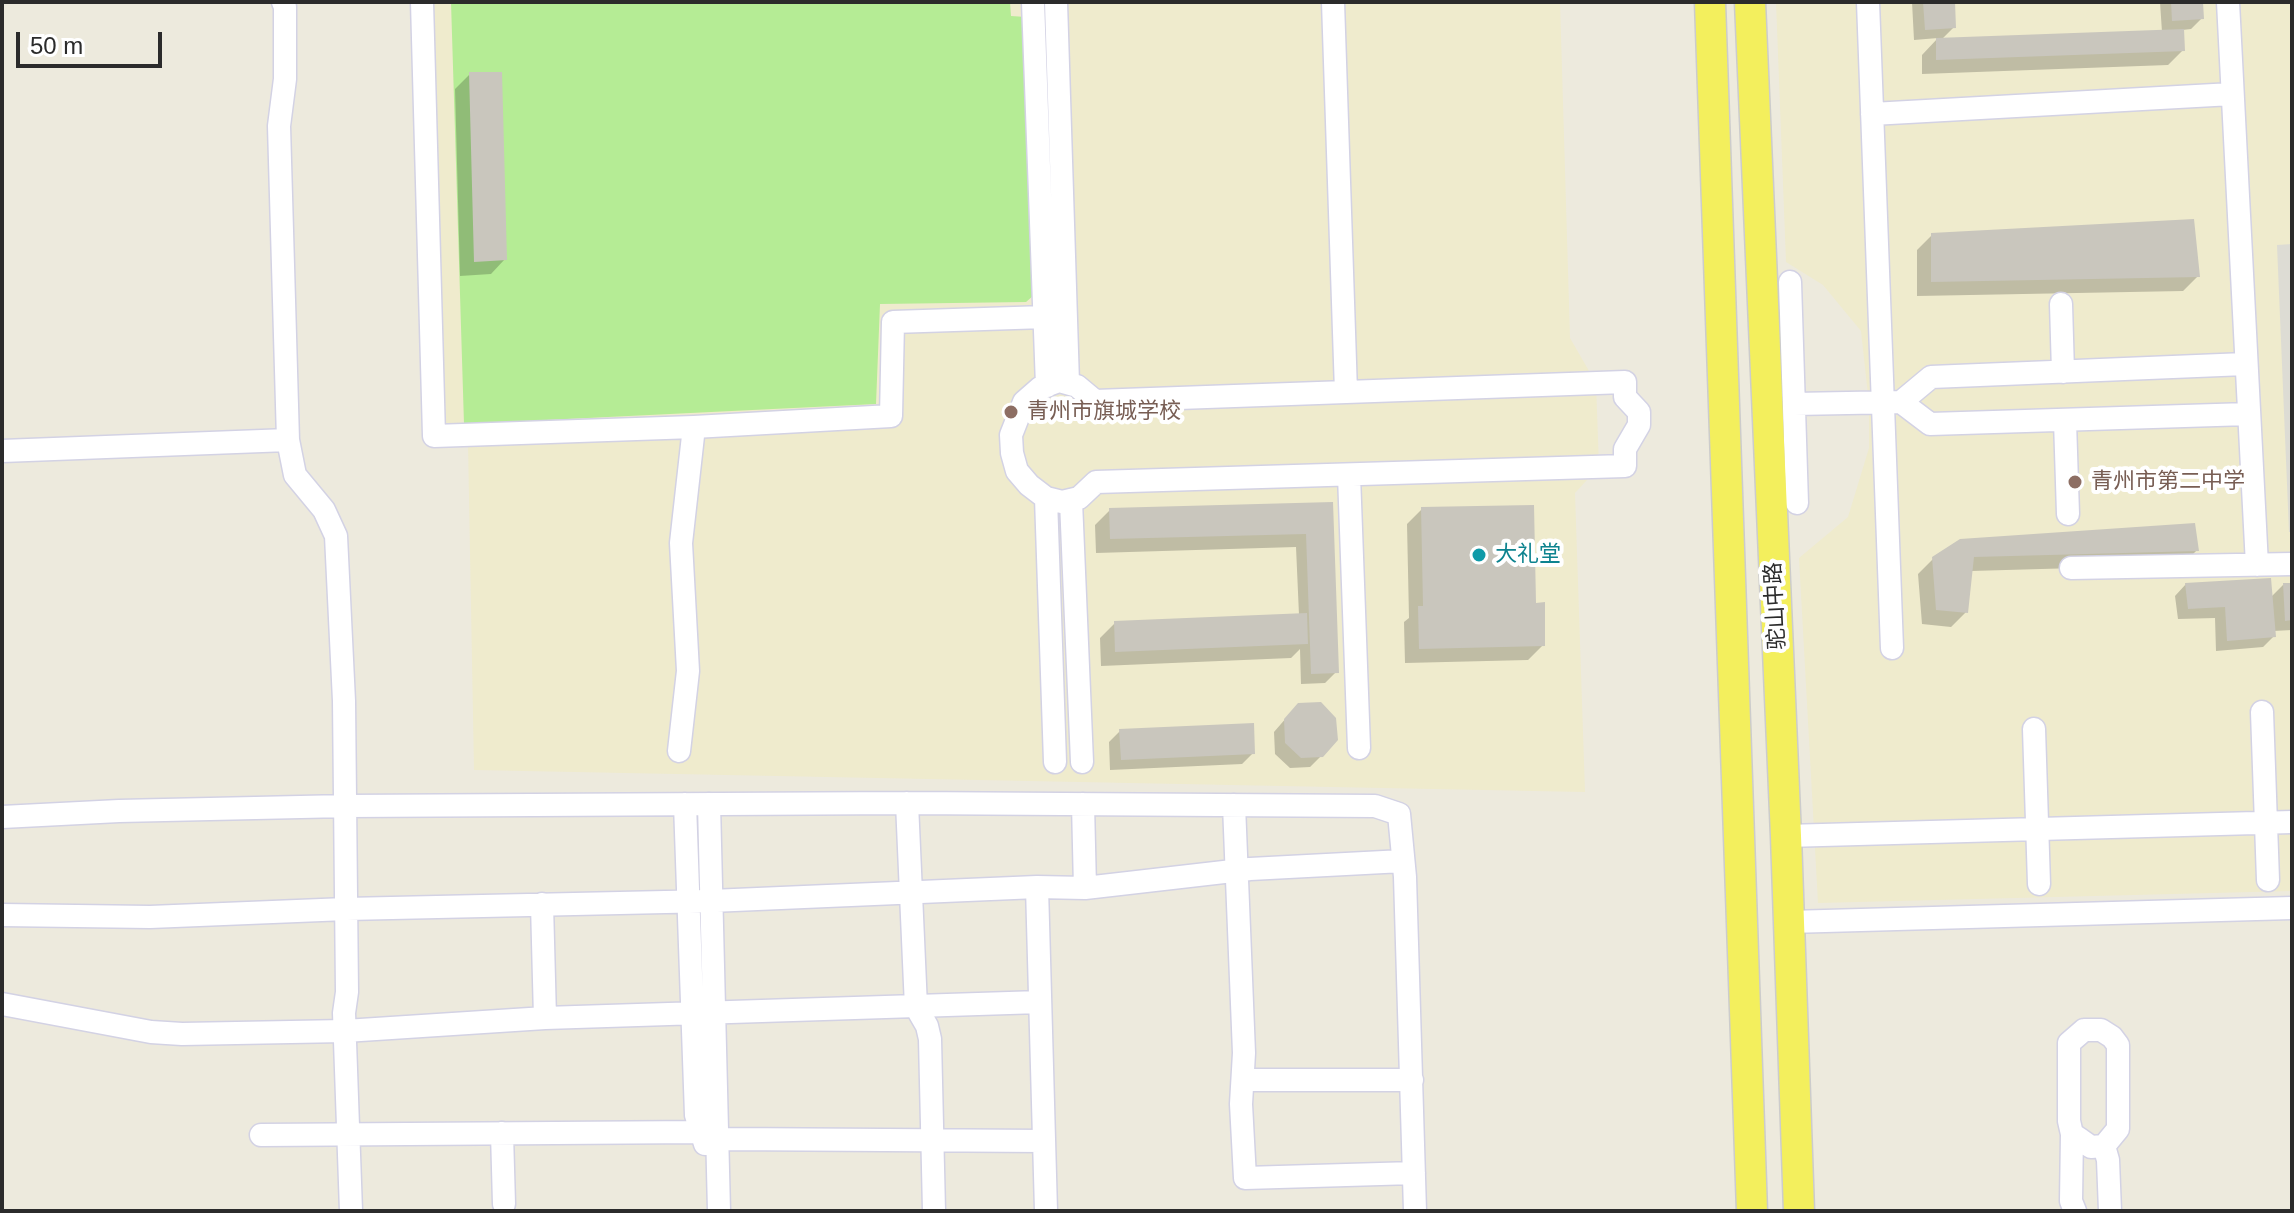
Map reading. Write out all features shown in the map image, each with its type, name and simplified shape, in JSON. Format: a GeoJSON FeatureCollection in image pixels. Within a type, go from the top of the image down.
{"type":"FeatureCollection","features":[{"type":"Feature","properties":{"kind":"main road","name":"驼山中路"},"geometry":{"type":"LineString","coordinates":[[1710,2],[1752,1211]]}},
{"type":"Feature","properties":{"kind":"main road","name":"驼山中路"},"geometry":{"type":"LineString","coordinates":[[1750,2],[1799,1211]]}},
{"type":"Feature","properties":{"kind":"street"},"geometry":{"type":"LineString","coordinates":[[283,2],[285,79],[279,126],[288,440],[295,475],[324,510],[336,536],[344,701],[345,1031],[351,1211]]}},
{"type":"Feature","properties":{"kind":"street"},"geometry":{"type":"LineString","coordinates":[[422,2],[434,436],[891,416],[893,322],[1045,317]]}},
{"type":"Feature","properties":{"kind":"street"},"geometry":{"type":"LineString","coordinates":[[1033,2],[1045,317],[1058,384]]}},
{"type":"Feature","properties":{"kind":"street"},"geometry":{"type":"LineString","coordinates":[[1056,2],[1058,384]]}},
{"type":"Feature","properties":{"kind":"street"},"geometry":{"type":"LineString","coordinates":[[1333,2],[1346,392]]}},
{"type":"Feature","properties":{"kind":"street"},"geometry":{"type":"LineString","coordinates":[[1868,2],[1872,114],[1892,402],[1892,648]]}},
{"type":"Feature","properties":{"kind":"street"},"geometry":{"type":"LineString","coordinates":[[2228,2],[2257,565]]}},
{"type":"Feature","properties":{"kind":"street"},"geometry":{"type":"LineString","coordinates":[[1872,114],[2232,94]]}},
{"type":"Feature","properties":{"kind":"street"},"geometry":{"type":"LineString","coordinates":[[1790,282],[1797,503]]}},
{"type":"Feature","properties":{"kind":"street"},"geometry":{"type":"LineString","coordinates":[[2061,304],[2063,372]]}},
{"type":"Feature","properties":{"kind":"street"},"geometry":{"type":"LineString","coordinates":[[1892,402],[1931,377],[2245,364]]}},
{"type":"Feature","properties":{"kind":"street"},"geometry":{"type":"LineString","coordinates":[[1625,382],[1625,397],[1639,412],[1639,425],[1625,449],[1625,466],[1096,482],[1079,498],[1071,501],[1046,498],[1029,485],[1017,471],[1012,453],[1011,435],[1024,402],[1040,388],[1058,384],[1077,386],[1095,401],[1625,382]]}},
{"type":"Feature","properties":{"kind":"street"},"geometry":{"type":"LineString","coordinates":[[1794,404],[1892,402],[1930,424],[2248,414]]}},
{"type":"Feature","properties":{"kind":"street"},"geometry":{"type":"LineString","coordinates":[[2065,421],[2068,514]]}},
{"type":"Feature","properties":{"kind":"street"},"geometry":{"type":"LineString","coordinates":[[679,751],[688,671],[681,543],[694,427]]}},
{"type":"Feature","properties":{"kind":"street"},"geometry":{"type":"LineString","coordinates":[[2,451],[288,440]]}},
{"type":"Feature","properties":{"kind":"street"},"geometry":{"type":"LineString","coordinates":[[1349,475],[1359,748]]}},
{"type":"Feature","properties":{"kind":"street"},"geometry":{"type":"LineString","coordinates":[[1046,498],[1055,762]]}},
{"type":"Feature","properties":{"kind":"street"},"geometry":{"type":"LineString","coordinates":[[1071,501],[1082,762]]}},
{"type":"Feature","properties":{"kind":"street"},"geometry":{"type":"LineString","coordinates":[[2071,568],[2292,564]]}},
{"type":"Feature","properties":{"kind":"street"},"geometry":{"type":"LineString","coordinates":[[1052,667],[1078,667]]}},
{"type":"Feature","properties":{"kind":"street"},"geometry":{"type":"LineString","coordinates":[[2262,712],[2268,880]]}},
{"type":"Feature","properties":{"kind":"street"},"geometry":{"type":"LineString","coordinates":[[2034,729],[2039,884]]}},
{"type":"Feature","properties":{"kind":"street"},"geometry":{"type":"LineString","coordinates":[[2,817],[162,809],[346,806],[907,803],[1375,806],[1399,814],[1415,1211]]}},
{"type":"Feature","properties":{"kind":"street"},"geometry":{"type":"LineString","coordinates":[[907,803],[916,1007],[927,1026],[930,1039],[934,1211]]}},
{"type":"Feature","properties":{"kind":"street"},"geometry":{"type":"LineString","coordinates":[[685,804],[700,901]]}},
{"type":"Feature","properties":{"kind":"street"},"geometry":{"type":"LineString","coordinates":[[709,804],[700,901],[710,1134],[719,1208]]}},
{"type":"Feature","properties":{"kind":"street"},"geometry":{"type":"LineString","coordinates":[[1083,804],[1085,888]]}},
{"type":"Feature","properties":{"kind":"street"},"geometry":{"type":"LineString","coordinates":[[1234,805],[1245,1178],[1414,1173]]}},
{"type":"Feature","properties":{"kind":"street"},"geometry":{"type":"LineString","coordinates":[[1786,836],[2292,822]]}},
{"type":"Feature","properties":{"kind":"street"},"geometry":{"type":"LineString","coordinates":[[2,915],[150,917],[700,901],[1037,887],[1085,888],[1250,869],[1403,861]]}},
{"type":"Feature","properties":{"kind":"street"},"geometry":{"type":"LineString","coordinates":[[1037,887],[1046,1211]]}},
{"type":"Feature","properties":{"kind":"street"},"geometry":{"type":"LineString","coordinates":[[542,904],[545,1018]]}},
{"type":"Feature","properties":{"kind":"street"},"geometry":{"type":"LineString","coordinates":[[1789,922],[2292,908]]}},
{"type":"Feature","properties":{"kind":"street"},"geometry":{"type":"LineString","coordinates":[[2,1004],[151,1032],[182,1034],[345,1031],[545,1018],[1040,1002]]}},
{"type":"Feature","properties":{"kind":"street"},"geometry":{"type":"LineString","coordinates":[[2072,1134],[2091,1147],[2104,1146],[2118,1129],[2118,1045],[2101,1030],[2084,1030],[2069,1043],[2071,1201],[2075,1211]]}},
{"type":"Feature","properties":{"kind":"street"},"geometry":{"type":"LineString","coordinates":[[1243,1080],[1412,1080]]}},
{"type":"Feature","properties":{"kind":"street"},"geometry":{"type":"LineString","coordinates":[[502,1133],[504,1204]]}},
{"type":"Feature","properties":{"kind":"street"},"geometry":{"type":"LineString","coordinates":[[261,1135],[710,1134],[726,1139],[1044,1141]]}},
{"type":"Feature","properties":{"kind":"street"},"geometry":{"type":"LineString","coordinates":[[2104,1146],[2108,1160],[2110,1211]]}},
{"type":"Feature","properties":{"kind":"shaded area","name":"青州市旗城学校"},"geometry":{"type":"Polygon","coordinates":[[[411,2],[1560,2],[1570,338],[1596,383],[1599,467],[1575,493],[1585,792],[474,770],[468,443],[426,442],[411,2]]]}},
{"type":"Feature","properties":{"kind":"shaded area","name":"青州市第二中学"},"geometry":{"type":"Polygon","coordinates":[[[1776,2],[2292,2],[2292,891],[1818,903],[1799,558],[1848,517],[1869,448],[1869,404],[1861,331],[1823,285],[1786,262],[1776,2]]]}},
{"type":"Feature","properties":{"kind":"shaded area"},"geometry":{"type":"Polygon","coordinates":[[[2292,244],[2292,532],[2289,532],[2277,245],[2292,244]]]}},
{"type":"Feature","properties":{"kind":"green space"},"geometry":{"type":"Polygon","coordinates":[[[451,2],[1010,2],[1011,16],[1026,17],[1034,295],[1026,302],[880,304],[876,404],[464,424],[451,2]]]}},
{"type":"Feature","properties":{"kind":"building"},"geometry":{"type":"Polygon","coordinates":[[[1923,2],[1955,2],[1956,28],[1925,30],[1923,2]]]}},
{"type":"Feature","properties":{"kind":"building"},"geometry":{"type":"Polygon","coordinates":[[[2171,2],[2203,2],[2204,19],[2172,21],[2171,2]]]}},
{"type":"Feature","properties":{"kind":"building"},"geometry":{"type":"Polygon","coordinates":[[[2184,29],[2185,51],[1936,60],[1936,38],[2184,29]]]}},
{"type":"Feature","properties":{"kind":"building"},"geometry":{"type":"Polygon","coordinates":[[[469,72],[502,72],[507,260],[474,262],[469,72]]]}},
{"type":"Feature","properties":{"kind":"building"},"geometry":{"type":"Polygon","coordinates":[[[2194,219],[2200,277],[1931,282],[1931,233],[2194,219]]]}},
{"type":"Feature","properties":{"kind":"building"},"geometry":{"type":"Polygon","coordinates":[[[1333,502],[1339,673],[1311,674],[1306,534],[1110,539],[1109,508],[1333,502]]]}},
{"type":"Feature","properties":{"kind":"building","name":"大礼堂"},"geometry":{"type":"Polygon","coordinates":[[[1534,505],[1536,603],[1545,602],[1545,646],[1419,649],[1418,606],[1423,606],[1421,507],[1534,505]]]}},
{"type":"Feature","properties":{"kind":"building"},"geometry":{"type":"Polygon","coordinates":[[[2195,523],[2199,551],[1974,557],[1968,613],[1936,610],[1932,557],[1960,539],[2195,523]]]}},
{"type":"Feature","properties":{"kind":"building"},"geometry":{"type":"Polygon","coordinates":[[[2271,578],[2276,637],[2227,641],[2225,607],[2188,609],[2185,583],[2271,578]]]}},
{"type":"Feature","properties":{"kind":"building"},"geometry":{"type":"Polygon","coordinates":[[[2283,583],[2292,583],[2292,620],[2285,621],[2283,583]]]}},
{"type":"Feature","properties":{"kind":"building"},"geometry":{"type":"Polygon","coordinates":[[[1307,613],[1308,644],[1115,652],[1114,621],[1307,613]]]}},
{"type":"Feature","properties":{"kind":"building"},"geometry":{"type":"Polygon","coordinates":[[[1321,702],[1336,718],[1338,740],[1323,757],[1301,758],[1285,743],[1284,719],[1298,703],[1321,702]]]}},
{"type":"Feature","properties":{"kind":"building"},"geometry":{"type":"Polygon","coordinates":[[[1254,723],[1255,754],[1121,760],[1119,729],[1254,723]]]}},
{"type":"Feature","properties":{"kind":"place","name":"青州市旗城学校"},"geometry":{"type":"Point","coordinates":[1011,412]}},
{"type":"Feature","properties":{"kind":"place","name":"青州市第二中学"},"geometry":{"type":"Point","coordinates":[2075,482]}},
{"type":"Feature","properties":{"kind":"place","name":"大礼堂"},"geometry":{"type":"Point","coordinates":[1479,555]}}]}
